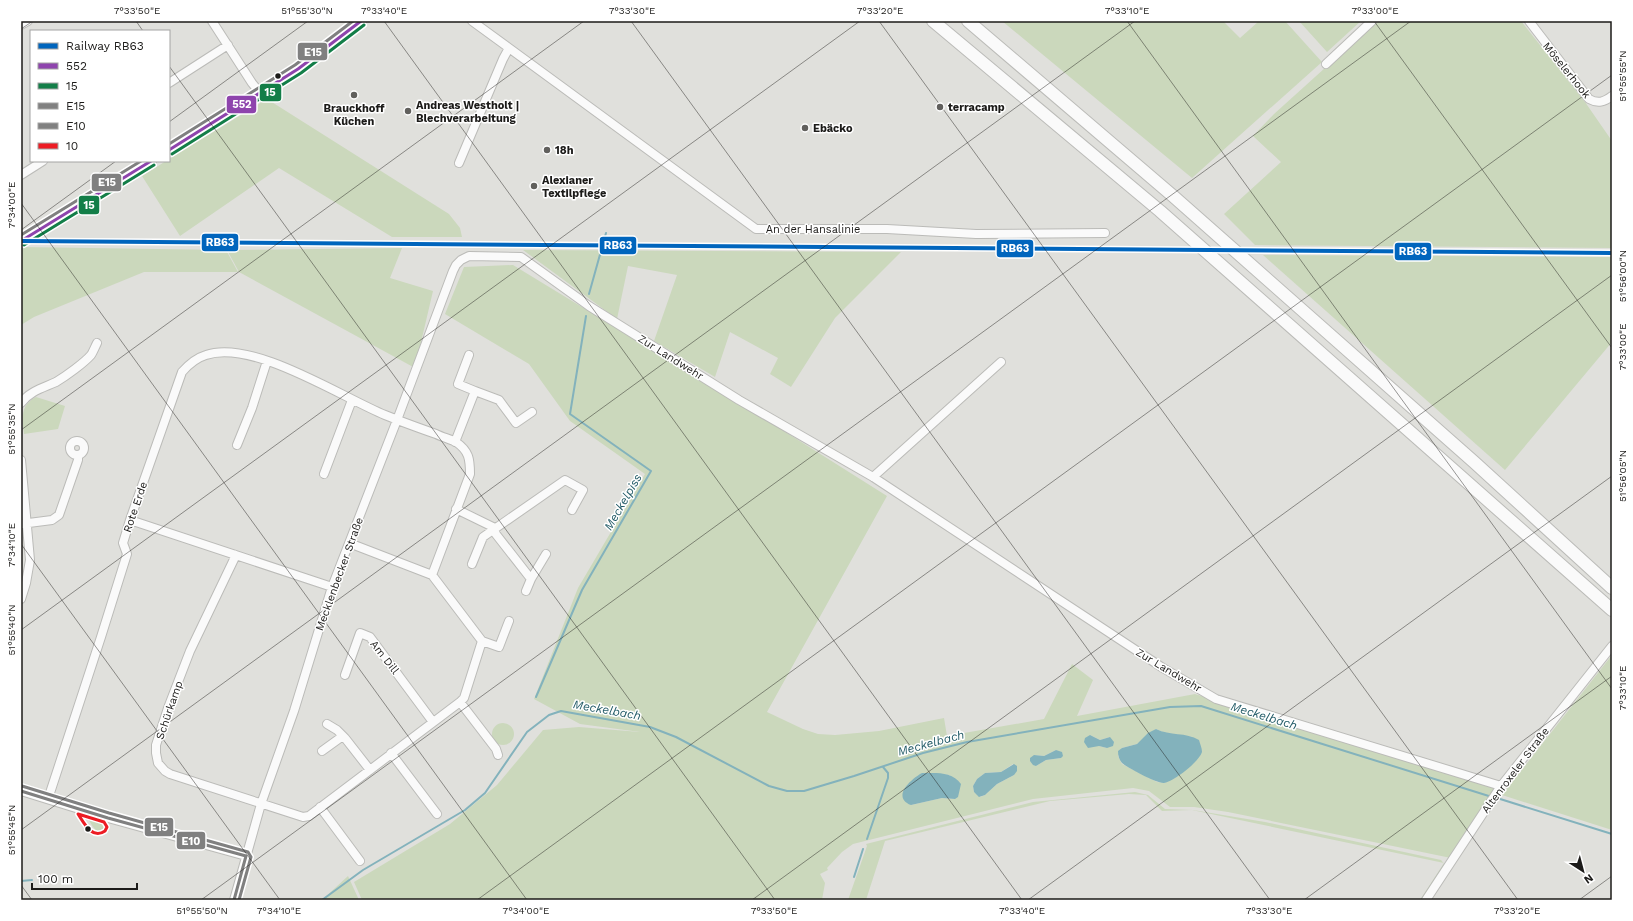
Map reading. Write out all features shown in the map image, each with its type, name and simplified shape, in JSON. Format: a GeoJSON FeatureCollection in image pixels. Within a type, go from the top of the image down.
{"type":"FeatureCollection","features":[{"type":"Feature","properties":{"kind":"highway"},"geometry":{"type":"LineString","coordinates":[[933,21],[1160,210],[1612,610]]}},
{"type":"Feature","properties":{"kind":"highway"},"geometry":{"type":"LineString","coordinates":[[968,21],[1173,196],[1468,457],[1612,588]]}},
{"type":"Feature","properties":{"kind":"main road"},"geometry":{"type":"LineString","coordinates":[[170,149],[261,94],[308,62],[362,21]]}},
{"type":"Feature","properties":{"kind":"main road"},"geometry":{"type":"LineString","coordinates":[[21,241],[150,162]]}},
{"type":"Feature","properties":{"kind":"street"},"geometry":{"type":"LineString","coordinates":[[21,25],[28,21]]}},
{"type":"Feature","properties":{"kind":"street"},"geometry":{"type":"LineString","coordinates":[[212,21],[252,83],[261,94]]}},
{"type":"Feature","properties":{"kind":"street","name":"An der Hansalinie"},"geometry":{"type":"LineString","coordinates":[[472,21],[756,229],[887,229],[976,234],[1104,232]]}},
{"type":"Feature","properties":{"kind":"street"},"geometry":{"type":"LineString","coordinates":[[1326,64],[1372,21]]}},
{"type":"Feature","properties":{"kind":"street","name":"Möselerhook"},"geometry":{"type":"LineString","coordinates":[[1529,21],[1589,99],[1595,102],[1604,102],[1612,96]]}},
{"type":"Feature","properties":{"kind":"street"},"geometry":{"type":"LineString","coordinates":[[170,82],[228,45]]}},
{"type":"Feature","properties":{"kind":"street"},"geometry":{"type":"LineString","coordinates":[[459,163],[509,48]]}},
{"type":"Feature","properties":{"kind":"street"},"geometry":{"type":"LineString","coordinates":[[21,175],[41,162]]}},
{"type":"Feature","properties":{"kind":"street","name":"Zur Landwehr"},"geometry":{"type":"LineString","coordinates":[[466,257],[475,255],[521,257],[611,320],[740,400],[873,477],[1163,668],[1216,699],[1499,788]]}},
{"type":"Feature","properties":{"kind":"street","name":"Mecklenbecker Straße"},"geometry":{"type":"LineString","coordinates":[[234,900],[261,804],[294,711],[332,587],[453,271],[456,265],[466,257]]}},
{"type":"Feature","properties":{"kind":"street"},"geometry":{"type":"LineString","coordinates":[[21,403],[26,396],[57,381],[69,373],[91,354],[97,344]]}},
{"type":"Feature","properties":{"kind":"street","name":"Rote Erde"},"geometry":{"type":"LineString","coordinates":[[48,799],[127,554],[123,542],[130,520],[182,372],[190,362],[207,354],[225,353],[248,355],[292,370],[352,400],[397,420]]}},
{"type":"Feature","properties":{"kind":"street"},"geometry":{"type":"LineString","coordinates":[[469,355],[458,384],[500,400],[516,423],[532,412]]}},
{"type":"Feature","properties":{"kind":"street"},"geometry":{"type":"LineString","coordinates":[[236,445],[252,408],[267,361]]}},
{"type":"Feature","properties":{"kind":"street"},"geometry":{"type":"LineString","coordinates":[[873,477],[1001,362]]}},
{"type":"Feature","properties":{"kind":"street"},"geometry":{"type":"LineString","coordinates":[[455,442],[475,391]]}},
{"type":"Feature","properties":{"kind":"street"},"geometry":{"type":"LineString","coordinates":[[324,474],[352,400]]}},
{"type":"Feature","properties":{"kind":"street"},"geometry":{"type":"LineString","coordinates":[[397,420],[455,442],[466,451],[470,461],[470,474],[432,575]]}},
{"type":"Feature","properties":{"kind":"street"},"geometry":{"type":"LineString","coordinates":[[24,524],[52,520],[59,516],[78,460],[78,455]]}},
{"type":"Feature","properties":{"kind":"street"},"geometry":{"type":"LineString","coordinates":[[21,466],[24,524],[30,560],[26,583],[21,599]]}},
{"type":"Feature","properties":{"kind":"street"},"geometry":{"type":"LineString","coordinates":[[472,564],[483,537],[565,480],[584,490],[572,510]]}},
{"type":"Feature","properties":{"kind":"street"},"geometry":{"type":"LineString","coordinates":[[456,509],[495,528]]}},
{"type":"Feature","properties":{"kind":"street"},"geometry":{"type":"LineString","coordinates":[[130,520],[332,587]]}},
{"type":"Feature","properties":{"kind":"street"},"geometry":{"type":"LineString","coordinates":[[495,528],[495,533],[532,580]]}},
{"type":"Feature","properties":{"kind":"street"},"geometry":{"type":"LineString","coordinates":[[349,543],[432,575],[482,641],[499,647],[509,621]]}},
{"type":"Feature","properties":{"kind":"street"},"geometry":{"type":"LineString","coordinates":[[526,591],[546,554]]}},
{"type":"Feature","properties":{"kind":"street","name":"Schürkamp"},"geometry":{"type":"LineString","coordinates":[[236,555],[190,651],[156,745],[156,758],[161,767],[170,774],[261,804]]}},
{"type":"Feature","properties":{"kind":"street","name":"Am Dill"},"geometry":{"type":"LineString","coordinates":[[345,675],[360,633],[370,637],[433,722]]}},
{"type":"Feature","properties":{"kind":"street"},"geometry":{"type":"LineString","coordinates":[[261,804],[302,817],[309,816],[464,698],[482,641]]}},
{"type":"Feature","properties":{"kind":"street","name":"Altenroxeler Straße"},"geometry":{"type":"LineString","coordinates":[[1426,900],[1499,788],[1612,646]]}},
{"type":"Feature","properties":{"kind":"street"},"geometry":{"type":"LineString","coordinates":[[460,702],[496,749],[498,755]]}},
{"type":"Feature","properties":{"kind":"street"},"geometry":{"type":"LineString","coordinates":[[327,724],[337,730],[345,738],[370,770]]}},
{"type":"Feature","properties":{"kind":"street"},"geometry":{"type":"LineString","coordinates":[[322,751],[340,738],[345,738]]}},
{"type":"Feature","properties":{"kind":"street"},"geometry":{"type":"LineString","coordinates":[[391,753],[437,814]]}},
{"type":"Feature","properties":{"kind":"street"},"geometry":{"type":"LineString","coordinates":[[21,791],[108,818],[246,856]]}},
{"type":"Feature","properties":{"kind":"street"},"geometry":{"type":"LineString","coordinates":[[320,807],[360,861]]}},
{"type":"Feature","properties":{"kind":"green space"},"geometry":{"type":"Polygon","coordinates":[[[1002,21],[1223,21],[1240,38],[1259,21],[1285,21],[1322,62],[1192,178],[1002,21]]]}},
{"type":"Feature","properties":{"kind":"green space"},"geometry":{"type":"Polygon","coordinates":[[[1299,21],[1361,21],[1327,52],[1299,21]]]}},
{"type":"Feature","properties":{"kind":"green space"},"geometry":{"type":"Polygon","coordinates":[[[1377,21],[1521,21],[1585,102],[1612,141],[1612,248],[1255,245],[1224,214],[1281,162],[1253,136],[1274,114],[1377,21]]]}},
{"type":"Feature","properties":{"kind":"green space"},"geometry":{"type":"Polygon","coordinates":[[[267,99],[449,214],[460,228],[462,237],[392,237],[279,168],[180,236],[142,176],[164,162],[170,162],[170,158],[267,99]]]}},
{"type":"Feature","properties":{"kind":"green space"},"geometry":{"type":"Polygon","coordinates":[[[21,247],[226,250],[238,272],[144,272],[34,317],[21,325],[21,247]]]}},
{"type":"Feature","properties":{"kind":"green space"},"geometry":{"type":"Polygon","coordinates":[[[402,248],[390,278],[433,291],[415,368],[239,272],[227,250],[402,248]]]}},
{"type":"Feature","properties":{"kind":"green space"},"geometry":{"type":"Polygon","coordinates":[[[523,250],[901,252],[835,318],[791,387],[770,374],[778,358],[730,332],[715,377],[654,341],[677,275],[628,266],[617,319],[523,250]]]}},
{"type":"Feature","properties":{"kind":"green space"},"geometry":{"type":"Polygon","coordinates":[[[1263,255],[1612,257],[1612,342],[1505,470],[1263,255]]]}},
{"type":"Feature","properties":{"kind":"green space"},"geometry":{"type":"Polygon","coordinates":[[[513,265],[733,399],[887,496],[767,712],[803,729],[818,734],[835,735],[879,731],[944,718],[947,736],[1044,719],[1072,664],[1093,680],[1077,716],[1195,694],[1487,785],[1494,788],[1494,792],[1451,858],[1228,812],[1194,807],[1170,807],[1149,791],[1133,788],[1033,799],[853,844],[842,852],[827,868],[828,870],[820,874],[825,883],[822,900],[362,900],[354,882],[450,824],[497,785],[543,730],[579,727],[640,732],[580,724],[534,699],[578,588],[645,474],[570,421],[529,364],[445,314],[464,267],[513,265]],[[1156,729],[1137,744],[1122,748],[1118,756],[1122,764],[1157,782],[1165,783],[1193,737],[1165,733],[1156,729]],[[1090,735],[1099,746],[1107,748],[1110,737],[1100,740],[1090,735]],[[1056,750],[1044,756],[1034,755],[1036,766],[1046,760],[1061,758],[1056,750]],[[1013,764],[1001,772],[985,773],[977,779],[973,786],[974,792],[980,797],[985,795],[997,784],[1014,775],[1013,764]],[[922,773],[911,805],[942,798],[955,799],[950,775],[922,773]]]}},
{"type":"Feature","properties":{"kind":"green space"},"geometry":{"type":"Polygon","coordinates":[[[36,397],[65,406],[58,429],[24,434],[23,412],[27,404],[36,397]]]}},
{"type":"Feature","properties":{"kind":"green space"},"geometry":{"type":"Polygon","coordinates":[[[1612,655],[1612,830],[1502,795],[1612,655]]]}},
{"type":"Feature","properties":{"kind":"green space"},"geometry":{"type":"Polygon","coordinates":[[[503,723],[511,726],[514,734],[511,742],[503,745],[495,742],[492,734],[495,726],[503,723]]]}},
{"type":"Feature","properties":{"kind":"green space"},"geometry":{"type":"Polygon","coordinates":[[[1135,792],[1148,795],[1165,809],[1193,810],[1265,822],[1441,860],[1443,863],[1192,810],[1162,811],[1146,795],[1129,794],[1050,801],[885,841],[866,900],[848,900],[867,846],[866,844],[1033,802],[1135,792]]]}},
{"type":"Feature","properties":{"kind":"green space"},"geometry":{"type":"Polygon","coordinates":[[[88,819],[107,824],[106,831],[97,831],[88,819]]]}},
{"type":"Feature","properties":{"kind":"green space"},"geometry":{"type":"Polygon","coordinates":[[[1444,863],[1446,866],[1424,900],[1420,900],[1444,863]]]}},
{"type":"Feature","properties":{"kind":"green space"},"geometry":{"type":"Polygon","coordinates":[[[348,876],[359,900],[322,900],[348,876]]]}},
{"type":"Feature","properties":{"kind":"water"},"geometry":{"type":"Polygon","coordinates":[[[1156,729],[1167,733],[1189,736],[1199,740],[1202,750],[1200,756],[1191,766],[1173,779],[1164,783],[1149,778],[1125,765],[1120,760],[1118,754],[1118,751],[1122,748],[1137,744],[1148,733],[1156,729]]]}},
{"type":"Feature","properties":{"kind":"water"},"geometry":{"type":"Polygon","coordinates":[[[1090,735],[1100,740],[1110,737],[1114,742],[1113,746],[1107,748],[1099,746],[1088,748],[1084,742],[1085,738],[1090,735]]]}},
{"type":"Feature","properties":{"kind":"water"},"geometry":{"type":"Polygon","coordinates":[[[1056,750],[1062,752],[1063,756],[1061,758],[1046,760],[1036,766],[1030,761],[1030,758],[1034,755],[1044,756],[1056,750]]]}},
{"type":"Feature","properties":{"kind":"water"},"geometry":{"type":"Polygon","coordinates":[[[1014,764],[1017,766],[1017,771],[1014,775],[997,784],[985,795],[979,797],[974,792],[973,786],[977,779],[985,773],[1001,772],[1014,764]]]}},
{"type":"Feature","properties":{"kind":"water"},"geometry":{"type":"Polygon","coordinates":[[[922,773],[943,774],[953,777],[961,784],[958,797],[955,799],[942,798],[911,805],[905,802],[903,793],[905,788],[913,779],[922,773]]]}},
{"type":"Feature","properties":{"kind":"waterway","name":"Meckelpiss"},"geometry":{"type":"LineString","coordinates":[[589,294],[606,233]]}},
{"type":"Feature","properties":{"kind":"waterway","name":"Meckelpiss"},"geometry":{"type":"LineString","coordinates":[[536,697],[582,590],[651,471],[570,414],[586,316]]}},
{"type":"Feature","properties":{"kind":"waterway","name":"Meckelbach"},"geometry":{"type":"LineString","coordinates":[[322,900],[363,870],[465,810],[485,793],[527,732],[549,715],[561,711],[650,727],[676,737],[769,786],[787,791],[804,791],[923,753],[967,742],[1170,707],[1201,706],[1492,797]]}},
{"type":"Feature","properties":{"kind":"waterway"},"geometry":{"type":"LineString","coordinates":[[867,839],[888,778],[888,773],[883,767]]}},
{"type":"Feature","properties":{"kind":"waterway","name":"Meckelbach"},"geometry":{"type":"LineString","coordinates":[[1497,798],[1612,834]]}},
{"type":"Feature","properties":{"kind":"waterway"},"geometry":{"type":"LineString","coordinates":[[854,877],[863,849]]}},
{"type":"Feature","properties":{"kind":"waterway"},"geometry":{"type":"LineString","coordinates":[[21,881],[32,880]]}},
{"type":"Feature","properties":{"kind":"rail line","name":"RB63"},"geometry":{"type":"LineString","coordinates":[[21,241],[1612,253]]}},
{"type":"Feature","properties":{"kind":"transit line","name":"E15"},"geometry":{"type":"LineString","coordinates":[[170,143],[295,65],[353,21]]}},
{"type":"Feature","properties":{"kind":"transit line","name":"552"},"geometry":{"type":"LineString","coordinates":[[170,149],[298,69],[361,21]]}},
{"type":"Feature","properties":{"kind":"transit line","name":"15"},"geometry":{"type":"LineString","coordinates":[[172,154],[301,73],[364,25]]}},
{"type":"Feature","properties":{"kind":"transit line","name":"E15"},"geometry":{"type":"LineString","coordinates":[[21,235],[139,162]]}},
{"type":"Feature","properties":{"kind":"transit line","name":"552"},"geometry":{"type":"LineString","coordinates":[[21,241],[149,162]]}},
{"type":"Feature","properties":{"kind":"transit line","name":"15"},"geometry":{"type":"LineString","coordinates":[[24,245],[154,165]]}},
{"type":"Feature","properties":{"kind":"transit line","name":"E15"},"geometry":{"type":"LineString","coordinates":[[22,786],[109,813],[248,852],[251,857],[239,900]]}},
{"type":"Feature","properties":{"kind":"transit line","name":"E10"},"geometry":{"type":"LineString","coordinates":[[21,791],[108,818],[246,856]]}},
{"type":"Feature","properties":{"kind":"transit line","name":"10"},"geometry":{"type":"LineString","coordinates":[[78,814],[104,822],[107,827],[105,831],[100,833],[92,832],[78,814]]}},
{"type":"Feature","properties":{"kind":"transit line","name":"E10"},"geometry":{"type":"LineString","coordinates":[[234,900],[246,856]]}},
{"type":"Feature","properties":{"kind":"place","name":"Brauckhoff Küchen"},"geometry":{"type":"Point","coordinates":[354,95]}},
{"type":"Feature","properties":{"kind":"place","name":"terracamp"},"geometry":{"type":"Point","coordinates":[940,107]}},
{"type":"Feature","properties":{"kind":"place","name":"Andreas Westholt | Blechverarbeitung"},"geometry":{"type":"Point","coordinates":[408,111]}},
{"type":"Feature","properties":{"kind":"place","name":"Ebäcko"},"geometry":{"type":"Point","coordinates":[805,128]}},
{"type":"Feature","properties":{"kind":"place","name":"18h"},"geometry":{"type":"Point","coordinates":[547,150]}},
{"type":"Feature","properties":{"kind":"place","name":"Alexianer Textilpflege"},"geometry":{"type":"Point","coordinates":[534,186]}}]}
